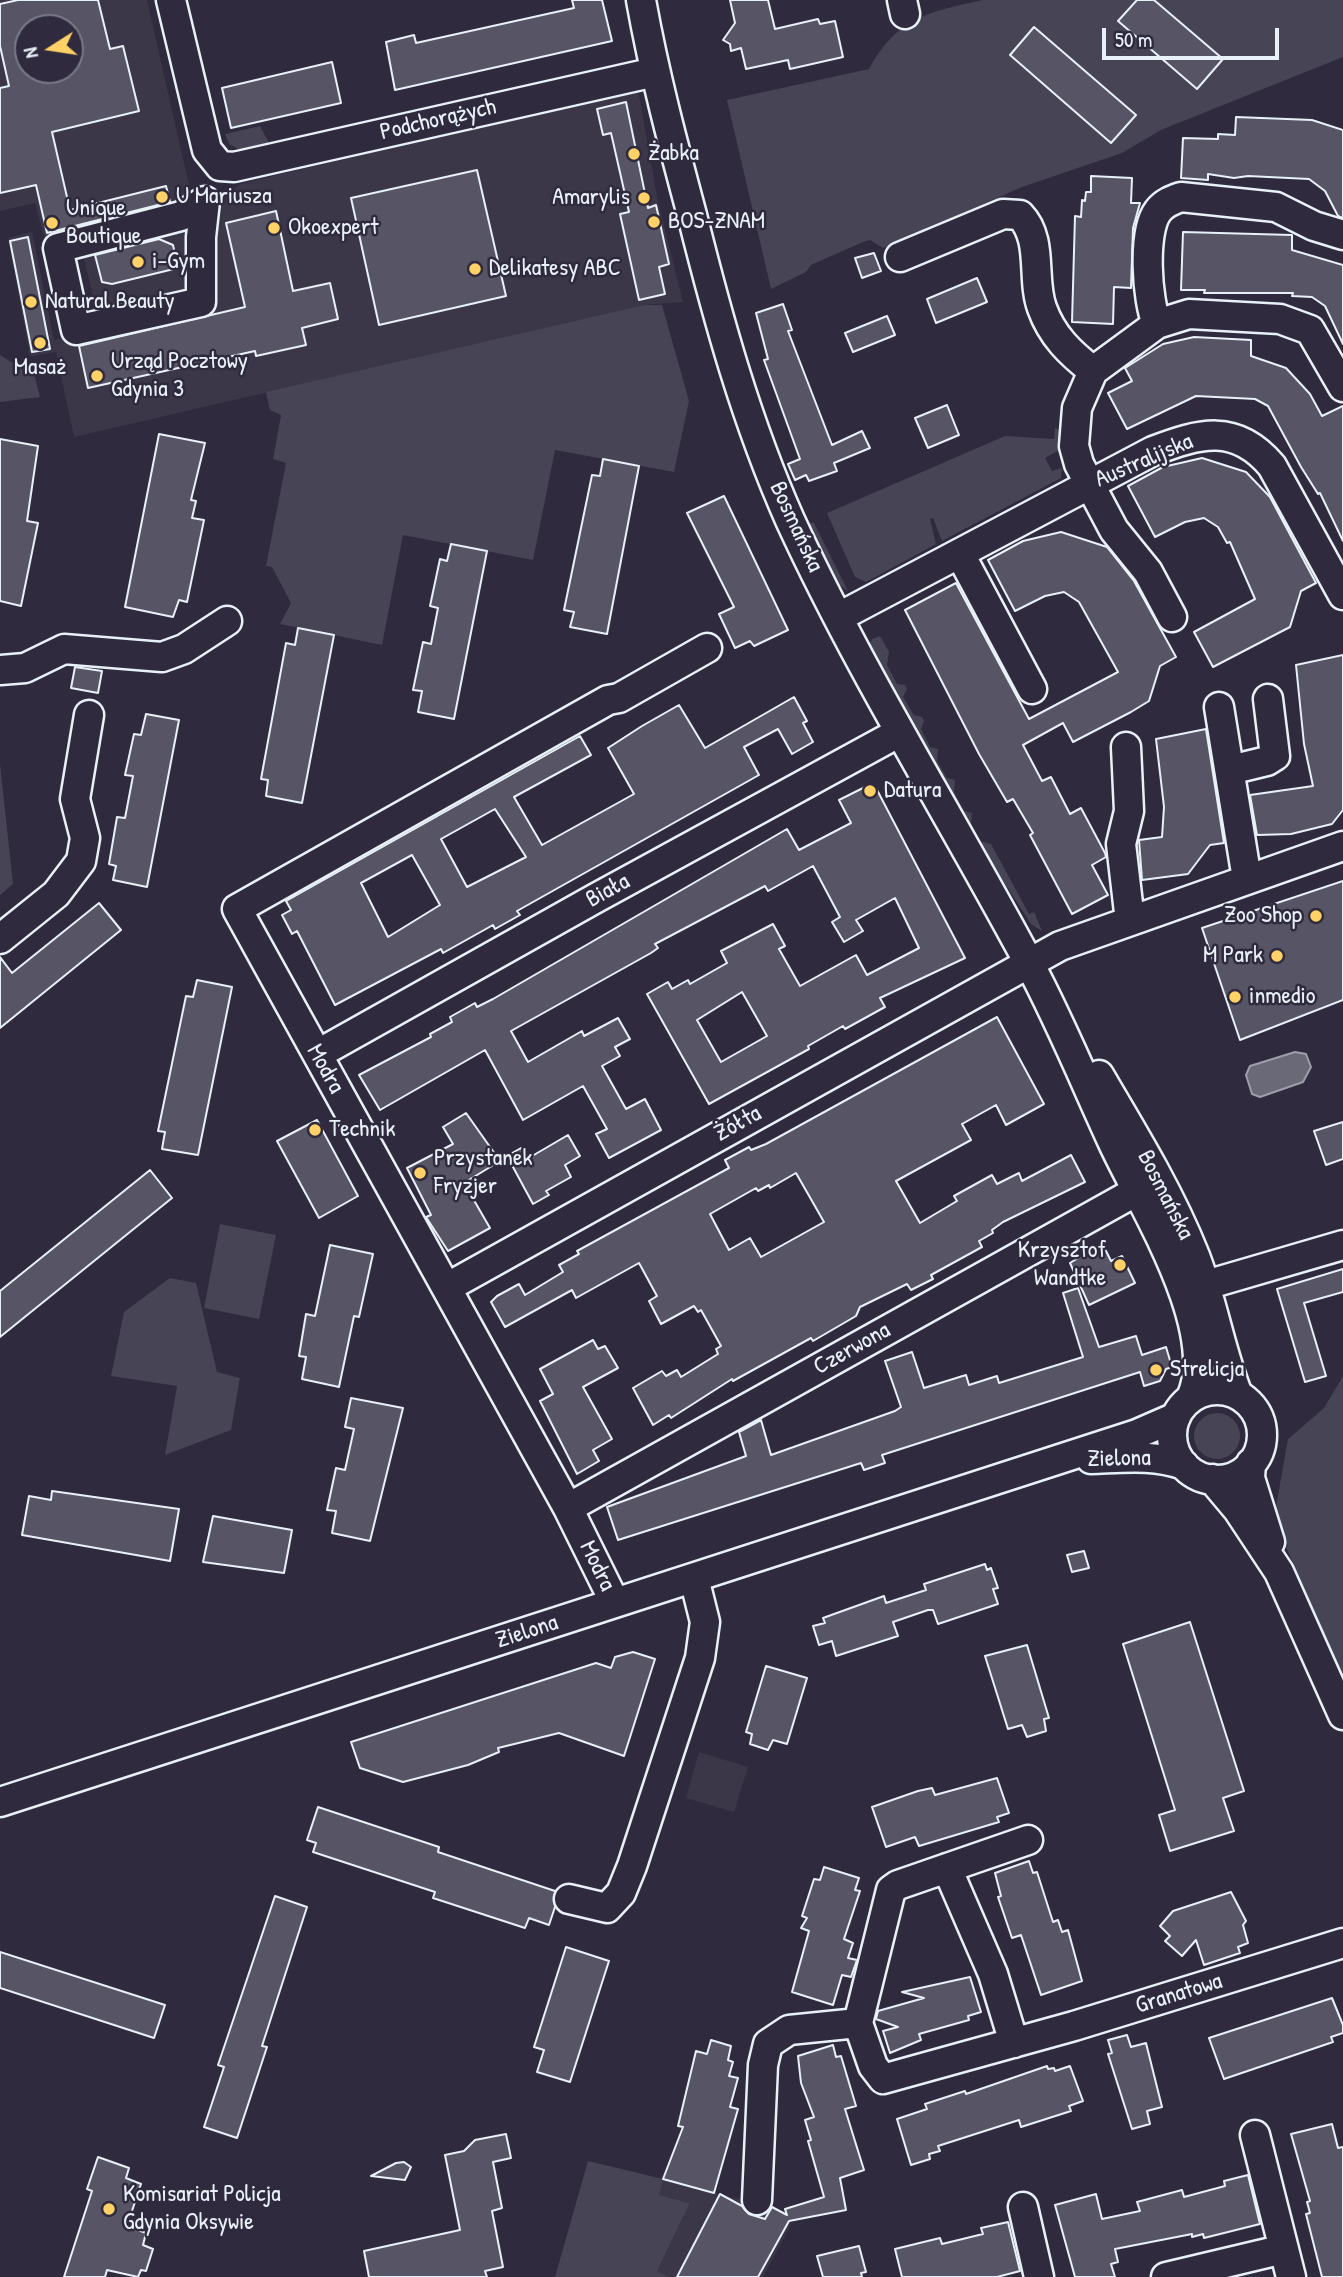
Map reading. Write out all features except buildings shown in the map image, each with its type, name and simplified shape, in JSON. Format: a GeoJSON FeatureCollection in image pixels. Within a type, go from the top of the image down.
{"type":"FeatureCollection","features":[{"type":"Feature","properties":{"kind":"street"},"geometry":{"type":"LineString","coordinates":[[171,0],[207,150],[220,166],[205,201],[201,237],[201,302],[76,330],[58,248],[181,216],[205,201]]}},
{"type":"Feature","properties":{"kind":"street","name":"Bosmańska"},"geometry":{"type":"LineString","coordinates":[[641,0],[655,72],[712,299],[752,426],[790,519],[839,617],[1055,1013],[1135,1192],[1178,1278],[1192,1314],[1198,1370],[1196,1387],[1183,1407]]}},
{"type":"Feature","properties":{"kind":"street","name":"Podchorążych"},"geometry":{"type":"LineString","coordinates":[[220,166],[234,167],[655,72]]}},
{"type":"Feature","properties":{"kind":"street"},"geometry":{"type":"LineString","coordinates":[[1157,324],[1150,309],[1149,234],[1158,210],[1167,202],[1181,197],[1276,207],[1314,226],[1343,235]]}},
{"type":"Feature","properties":{"kind":"street"},"geometry":{"type":"LineString","coordinates":[[900,257],[1003,214],[1020,215],[1028,223],[1033,236],[1041,306],[1054,334],[1068,351],[1093,371]]}},
{"type":"Feature","properties":{"kind":"street"},"geometry":{"type":"LineString","coordinates":[[181,216],[201,237]]}},
{"type":"Feature","properties":{"kind":"street"},"geometry":{"type":"LineString","coordinates":[[1172,617],[1148,572],[1114,530],[1079,464],[1074,429],[1080,399],[1093,371],[1157,324],[1189,314],[1280,319],[1310,330],[1343,387]]}},
{"type":"Feature","properties":{"kind":"street","name":"Australijska"},"geometry":{"type":"LineString","coordinates":[[839,617],[1088,484],[1153,451],[1196,435],[1233,437],[1247,442],[1272,466],[1343,595]]}},
{"type":"Feature","properties":{"kind":"street"},"geometry":{"type":"LineString","coordinates":[[960,554],[1032,689]]}},
{"type":"Feature","properties":{"kind":"street"},"geometry":{"type":"LineString","coordinates":[[0,670],[25,668],[64,649],[162,657],[184,649],[228,621]]}},
{"type":"Feature","properties":{"kind":"street","name":"Modra"},"geometry":{"type":"LineString","coordinates":[[615,1603],[568,1508],[448,1287],[237,909],[608,700],[619,698],[707,648]]}},
{"type":"Feature","properties":{"kind":"street"},"geometry":{"type":"LineString","coordinates":[[1230,770],[1267,761],[1275,756],[1268,699]]}},
{"type":"Feature","properties":{"kind":"street"},"geometry":{"type":"LineString","coordinates":[[1219,707],[1247,879]]}},
{"type":"Feature","properties":{"kind":"street"},"geometry":{"type":"LineString","coordinates":[[0,939],[56,894],[80,861],[85,838],[75,799],[89,715]]}},
{"type":"Feature","properties":{"kind":"street","name":"Biała"},"geometry":{"type":"LineString","coordinates":[[318,1054],[900,732]]}},
{"type":"Feature","properties":{"kind":"street"},"geometry":{"type":"LineString","coordinates":[[1126,747],[1129,811],[1121,844],[1130,921]]}},
{"type":"Feature","properties":{"kind":"street"},"geometry":{"type":"LineString","coordinates":[[1029,962],[1078,938],[1343,846]]}},
{"type":"Feature","properties":{"kind":"street","name":"Żółta"},"geometry":{"type":"LineString","coordinates":[[448,1287],[1029,962]]}},
{"type":"Feature","properties":{"kind":"street","name":"Bosmańska"},"geometry":{"type":"LineString","coordinates":[[1055,1013],[1093,1063],[1179,1221],[1206,1285],[1227,1367],[1238,1395]]}},
{"type":"Feature","properties":{"kind":"street","name":"Czerwona"},"geometry":{"type":"LineString","coordinates":[[568,1508],[1135,1192]]}},
{"type":"Feature","properties":{"kind":"street"},"geometry":{"type":"LineString","coordinates":[[1206,1285],[1343,1245]]}},
{"type":"Feature","properties":{"kind":"street"},"geometry":{"type":"LineString","coordinates":[[1251,1463],[1234,1476],[1212,1479],[1192,1472],[1184,1465],[1173,1442],[1183,1407],[1209,1390],[1238,1395],[1256,1414],[1262,1439],[1251,1463],[1251,1478],[1279,1572],[1343,1715]]}},
{"type":"Feature","properties":{"kind":"street","name":"Zielona"},"geometry":{"type":"LineString","coordinates":[[0,1802],[1160,1426],[1183,1407]]}},
{"type":"Feature","properties":{"kind":"street","name":"Zielona"},"geometry":{"type":"LineString","coordinates":[[1053,1461],[1142,1457],[1166,1459],[1184,1465]]}},
{"type":"Feature","properties":{"kind":"street"},"geometry":{"type":"LineString","coordinates":[[1212,1479],[1238,1510],[1279,1572]]}},
{"type":"Feature","properties":{"kind":"street"},"geometry":{"type":"LineString","coordinates":[[569,1899],[607,1908],[621,1893],[632,1866],[700,1658],[705,1622],[694,1578]]}},
{"type":"Feature","properties":{"kind":"street"},"geometry":{"type":"LineString","coordinates":[[757,2200],[763,2065],[768,2043],[789,2030],[858,2023],[891,1890],[1028,1840]]}},
{"type":"Feature","properties":{"kind":"street"},"geometry":{"type":"LineString","coordinates":[[947,1868],[993,1974],[1014,2043]]}},
{"type":"Feature","properties":{"kind":"street","name":"Granatowa"},"geometry":{"type":"LineString","coordinates":[[858,2023],[873,2066],[883,2079],[1014,2043],[1343,1943]]}},
{"type":"Feature","properties":{"kind":"street"},"geometry":{"type":"LineString","coordinates":[[1255,2135],[1291,2277]]}},
{"type":"Feature","properties":{"kind":"street"},"geometry":{"type":"LineString","coordinates":[[1023,2207],[1039,2277]]}},
{"type":"Feature","properties":{"kind":"street"},"geometry":{"type":"LineString","coordinates":[[1167,2277],[1284,2249]]}},
{"type":"Feature","properties":{"kind":"shaded area"},"geometry":{"type":"Polygon","coordinates":[[[0,0],[147,0],[191,194],[170,210],[45,240],[35,203],[0,211],[0,0]]]}},
{"type":"Feature","properties":{"kind":"shaded area"},"geometry":{"type":"Polygon","coordinates":[[[983,0],[1343,0],[1343,57],[1161,130],[1122,153],[1022,187],[883,248],[870,240],[863,242],[811,265],[806,272],[771,289],[727,100],[869,69],[891,38],[903,27],[930,13],[983,0]]]}},
{"type":"Feature","properties":{"kind":"shaded area"},"geometry":{"type":"Polygon","coordinates":[[[638,89],[657,197],[683,302],[644,305],[74,437],[56,352],[30,356],[8,238],[32,232],[54,340],[211,305],[215,203],[240,184],[638,89]]]}},
{"type":"Feature","properties":{"kind":"shaded area"},"geometry":{"type":"Polygon","coordinates":[[[260,126],[269,143],[240,150],[229,144],[225,134],[260,126]]]}},
{"type":"Feature","properties":{"kind":"shaded area"},"geometry":{"type":"Polygon","coordinates":[[[177,232],[184,233],[191,248],[191,292],[97,314],[83,254],[177,232]]]}},
{"type":"Feature","properties":{"kind":"shaded area"},"geometry":{"type":"Polygon","coordinates":[[[644,305],[662,305],[689,401],[674,472],[555,450],[533,560],[403,535],[382,645],[280,624],[291,603],[272,567],[266,566],[286,463],[273,459],[281,415],[270,410],[266,392],[644,305]]]}},
{"type":"Feature","properties":{"kind":"shaded area"},"geometry":{"type":"Polygon","coordinates":[[[0,355],[35,377],[40,397],[0,402],[0,355]]]}},
{"type":"Feature","properties":{"kind":"shaded area"},"geometry":{"type":"Polygon","coordinates":[[[1055,428],[1062,431],[1063,448],[1045,458],[1052,471],[1062,468],[1061,478],[942,541],[933,518],[930,519],[936,544],[866,582],[855,577],[827,513],[1005,436],[1054,439],[1055,428]]]}},
{"type":"Feature","properties":{"kind":"shaded area"},"geometry":{"type":"Polygon","coordinates":[[[809,523],[814,523],[848,591],[835,582],[808,527],[809,523]]]}},
{"type":"Feature","properties":{"kind":"shaded area"},"geometry":{"type":"Polygon","coordinates":[[[880,636],[889,652],[887,665],[897,684],[905,685],[907,689],[903,697],[914,715],[922,717],[924,721],[921,729],[930,747],[938,749],[937,761],[947,778],[955,780],[954,792],[964,811],[972,813],[971,824],[980,841],[991,844],[1029,914],[1034,912],[1042,931],[1031,924],[955,806],[869,647],[872,639],[880,636]]]}},
{"type":"Feature","properties":{"kind":"shaded area"},"geometry":{"type":"Polygon","coordinates":[[[0,764],[13,884],[0,895],[0,764]]]}},
{"type":"Feature","properties":{"kind":"shaded area"},"geometry":{"type":"Polygon","coordinates":[[[220,1224],[276,1235],[259,1319],[204,1308],[220,1224]]]}},
{"type":"Feature","properties":{"kind":"shaded area"},"geometry":{"type":"Polygon","coordinates":[[[170,1278],[196,1283],[217,1372],[240,1378],[231,1430],[165,1455],[177,1386],[111,1376],[124,1312],[170,1278]]]}},
{"type":"Feature","properties":{"kind":"shaded area"},"geometry":{"type":"Polygon","coordinates":[[[1343,1376],[1343,1682],[1274,1518],[1288,1439],[1324,1408],[1343,1376]]]}},
{"type":"Feature","properties":{"kind":"shaded area"},"geometry":{"type":"Polygon","coordinates":[[[1217,1413],[1233,1420],[1240,1436],[1233,1452],[1217,1459],[1201,1452],[1194,1436],[1201,1420],[1217,1413]]]}},
{"type":"Feature","properties":{"kind":"shaded area"},"geometry":{"type":"Polygon","coordinates":[[[699,1752],[748,1767],[734,1812],[686,1798],[699,1752]]]}},
{"type":"Feature","properties":{"kind":"shaded area"},"geometry":{"type":"Polygon","coordinates":[[[588,2161],[663,2179],[659,2195],[690,2203],[657,2271],[669,2277],[555,2277],[588,2161]]]}},
{"type":"Feature","properties":{"kind":"shaded area"},"geometry":{"type":"Polygon","coordinates":[[[663,2179],[734,2198],[767,2202],[791,2217],[789,2228],[763,2277],[669,2277],[657,2271],[690,2203],[659,2195],[663,2179]]]}},
{"type":"Feature","properties":{"kind":"water"},"geometry":{"type":"Polygon","coordinates":[[[1295,1052],[1306,1054],[1311,1067],[1303,1082],[1260,1097],[1252,1094],[1246,1075],[1250,1066],[1295,1052]]]}},
{"type":"Feature","properties":{"kind":"place","name":"Żabka"},"geometry":{"type":"Point","coordinates":[634,154]}},
{"type":"Feature","properties":{"kind":"place","name":"U Mariusza"},"geometry":{"type":"Point","coordinates":[162,197]}},
{"type":"Feature","properties":{"kind":"place","name":"Amarylis"},"geometry":{"type":"Point","coordinates":[644,198]}},
{"type":"Feature","properties":{"kind":"place","name":"BOS-ZNAM"},"geometry":{"type":"Point","coordinates":[654,222]}},
{"type":"Feature","properties":{"kind":"place","name":"Unique Boutique"},"geometry":{"type":"Point","coordinates":[52,223]}},
{"type":"Feature","properties":{"kind":"place","name":"Okoexpert"},"geometry":{"type":"Point","coordinates":[274,228]}},
{"type":"Feature","properties":{"kind":"place","name":"i-Gym"},"geometry":{"type":"Point","coordinates":[138,262]}},
{"type":"Feature","properties":{"kind":"place","name":"Delikatesy ABC"},"geometry":{"type":"Point","coordinates":[475,269]}},
{"type":"Feature","properties":{"kind":"place","name":"Natural Beauty"},"geometry":{"type":"Point","coordinates":[31,302]}},
{"type":"Feature","properties":{"kind":"place","name":"Masaż"},"geometry":{"type":"Point","coordinates":[40,343]}},
{"type":"Feature","properties":{"kind":"place","name":"Urząd Pocztowy Gdynia 3"},"geometry":{"type":"Point","coordinates":[97,376]}},
{"type":"Feature","properties":{"kind":"place","name":"Datura"},"geometry":{"type":"Point","coordinates":[870,791]}},
{"type":"Feature","properties":{"kind":"place","name":"Zoo Shop"},"geometry":{"type":"Point","coordinates":[1316,916]}},
{"type":"Feature","properties":{"kind":"place","name":"M Park"},"geometry":{"type":"Point","coordinates":[1277,956]}},
{"type":"Feature","properties":{"kind":"place","name":"inmedio"},"geometry":{"type":"Point","coordinates":[1235,997]}},
{"type":"Feature","properties":{"kind":"place","name":"Technik"},"geometry":{"type":"Point","coordinates":[315,1130]}},
{"type":"Feature","properties":{"kind":"place","name":"Przystanek Fryzjer"},"geometry":{"type":"Point","coordinates":[420,1173]}},
{"type":"Feature","properties":{"kind":"place","name":"Krzysztof Wandtke"},"geometry":{"type":"Point","coordinates":[1120,1265]}},
{"type":"Feature","properties":{"kind":"place","name":"Strelicja"},"geometry":{"type":"Point","coordinates":[1156,1370]}},
{"type":"Feature","properties":{"kind":"place","name":"Komisariat Policja Gdynia Oksywie"},"geometry":{"type":"Point","coordinates":[109,2209]}}]}
